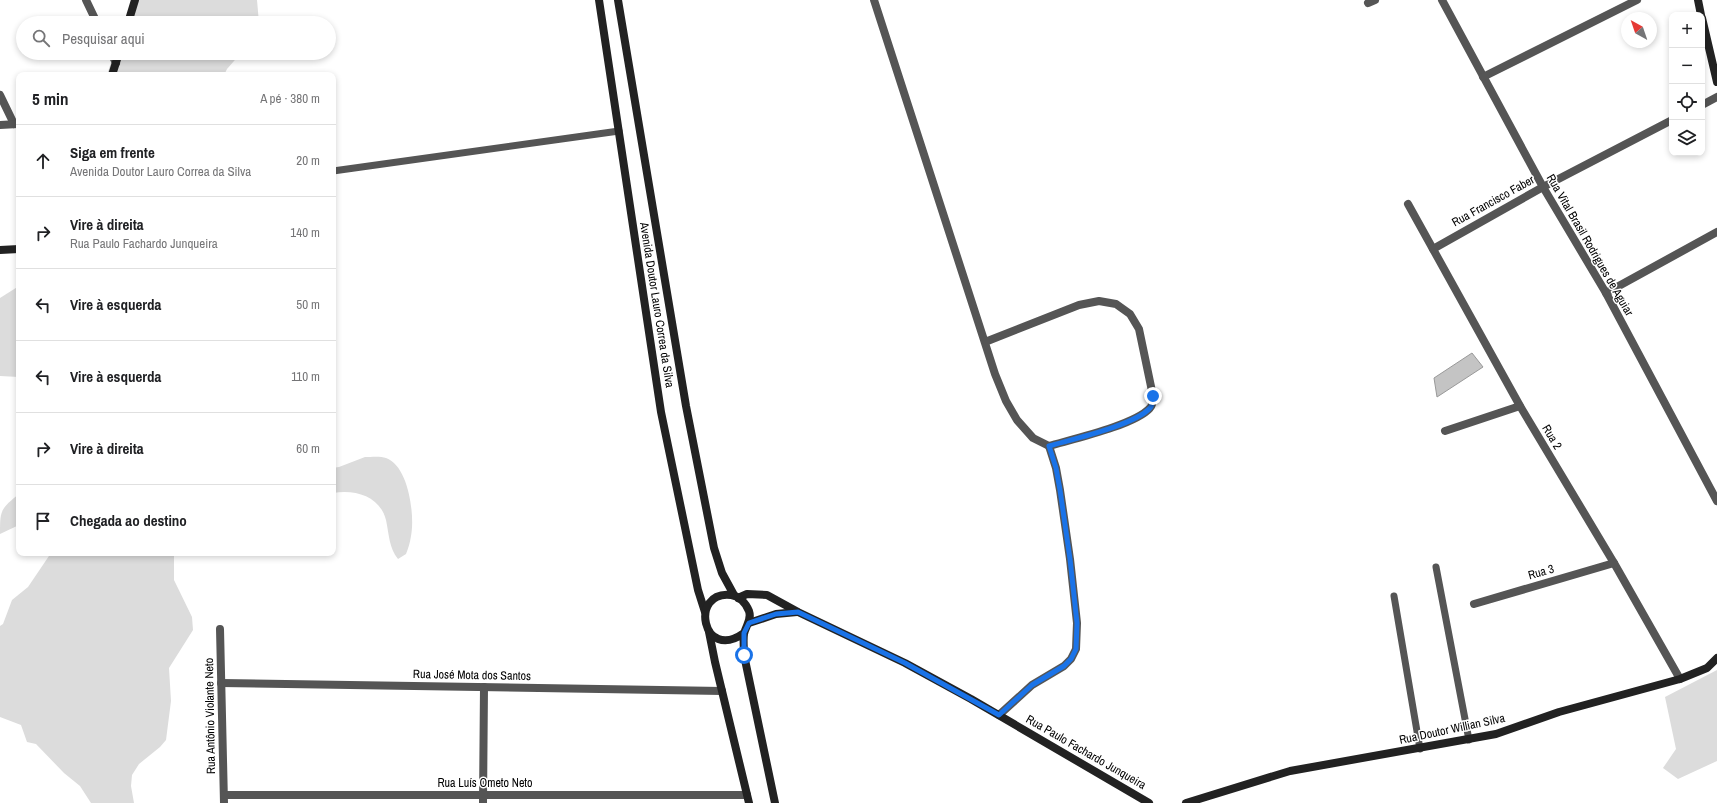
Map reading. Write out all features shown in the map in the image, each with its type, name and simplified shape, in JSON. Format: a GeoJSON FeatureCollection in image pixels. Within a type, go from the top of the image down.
{"type":"FeatureCollection","features":[{"type":"Feature","properties":{"kind":"main road"},"geometry":{"type":"LineString","coordinates":[[130,16],[135,0]]}},
{"type":"Feature","properties":{"kind":"main road","name":"Avenida Doutor Lauro Correa da Silva"},"geometry":{"type":"LineString","coordinates":[[599,0],[619,131],[626,190],[661,412],[698,590],[705,612]]}},
{"type":"Feature","properties":{"kind":"main road","name":"Avenida Doutor Lauro Correa da Silva"},"geometry":{"type":"LineString","coordinates":[[618,0],[686,406],[714,548],[722,574],[736,597]]}},
{"type":"Feature","properties":{"kind":"main road"},"geometry":{"type":"LineString","coordinates":[[1698,0],[1701,12]]}},
{"type":"Feature","properties":{"kind":"main road"},"geometry":{"type":"LineString","coordinates":[[1705,29],[1717,82]]}},
{"type":"Feature","properties":{"kind":"main road"},"geometry":{"type":"LineString","coordinates":[[113,72],[117,60]]}},
{"type":"Feature","properties":{"kind":"main road"},"geometry":{"type":"LineString","coordinates":[[0,250],[16,249]]}},
{"type":"Feature","properties":{"kind":"main road","name":"Rua Paulo Fachardo Junqueira"},"geometry":{"type":"LineString","coordinates":[[736,597],[747,594],[767,595],[798,612],[905,663],[999,715],[1149,803]]}},
{"type":"Feature","properties":{"kind":"main road"},"geometry":{"type":"LineString","coordinates":[[748,799],[709,632],[705,623],[705,612],[709,604],[716,598],[724,595],[736,597],[743,601],[749,611],[749,623],[744,633],[744,655],[775,803]]}},
{"type":"Feature","properties":{"kind":"main road"},"geometry":{"type":"LineString","coordinates":[[749,623],[776,614],[798,612]]}},
{"type":"Feature","properties":{"kind":"main road"},"geometry":{"type":"LineString","coordinates":[[709,632],[717,638],[726,640],[736,639],[744,633]]}},
{"type":"Feature","properties":{"kind":"main road","name":"Rua Doutor Willian Silva"},"geometry":{"type":"LineString","coordinates":[[1186,803],[1290,771],[1420,749],[1496,734],[1559,712],[1680,679],[1707,668],[1717,658]]}},
{"type":"Feature","properties":{"kind":"street"},"geometry":{"type":"LineString","coordinates":[[86,0],[94,16]]}},
{"type":"Feature","properties":{"kind":"street"},"geometry":{"type":"LineString","coordinates":[[874,0],[995,374],[1006,401],[1017,420],[1033,438],[1049,446],[1125,423],[1144,413],[1152,406],[1153,396],[1139,329],[1130,314],[1116,304],[1099,302],[1079,305],[985,342]]}},
{"type":"Feature","properties":{"kind":"street","name":"Rua Vital Brasil Rodrigues de Aguiar"},"geometry":{"type":"LineString","coordinates":[[1442,0],[1543,187],[1606,293],[1717,501]]}},
{"type":"Feature","properties":{"kind":"street"},"geometry":{"type":"LineString","coordinates":[[1483,77],[1637,0]]}},
{"type":"Feature","properties":{"kind":"street"},"geometry":{"type":"LineString","coordinates":[[0,95],[16,124],[0,125]]}},
{"type":"Feature","properties":{"kind":"street"},"geometry":{"type":"LineString","coordinates":[[1705,103],[1717,97]]}},
{"type":"Feature","properties":{"kind":"street","name":"Rua Francisco Faber"},"geometry":{"type":"LineString","coordinates":[[1433,249],[1543,187],[1669,122]]}},
{"type":"Feature","properties":{"kind":"street","name":"Rua 2"},"geometry":{"type":"LineString","coordinates":[[1408,204],[1520,406],[1614,563],[1680,679]]}},
{"type":"Feature","properties":{"kind":"street"},"geometry":{"type":"LineString","coordinates":[[1606,293],[1717,232]]}},
{"type":"Feature","properties":{"kind":"street"},"geometry":{"type":"LineString","coordinates":[[1445,431],[1520,406]]}},
{"type":"Feature","properties":{"kind":"street"},"geometry":{"type":"LineString","coordinates":[[999,715],[1032,685],[1064,666],[1071,659],[1076,649],[1077,623],[1069,552],[1059,483],[1049,446]]}},
{"type":"Feature","properties":{"kind":"street","name":"Rua 3"},"geometry":{"type":"LineString","coordinates":[[1474,604],[1614,563]]}},
{"type":"Feature","properties":{"kind":"street","name":"Rua Antônio Violante Neto"},"geometry":{"type":"LineString","coordinates":[[220,629],[224,799]]}},
{"type":"Feature","properties":{"kind":"street","name":"Rua José Mota dos Santos"},"geometry":{"type":"LineString","coordinates":[[221,683],[722,691]]}},
{"type":"Feature","properties":{"kind":"street"},"geometry":{"type":"LineString","coordinates":[[483,799],[484,687]]}},
{"type":"Feature","properties":{"kind":"street","name":"Rua Luís Ometo Neto"},"geometry":{"type":"LineString","coordinates":[[224,799],[748,799]]}},
{"type":"Feature","properties":{"kind":"lane"},"geometry":{"type":"LineString","coordinates":[[336,171],[619,131]]}},
{"type":"Feature","properties":{"kind":"lane"},"geometry":{"type":"LineString","coordinates":[[1436,567],[1469,740]]}},
{"type":"Feature","properties":{"kind":"lane"},"geometry":{"type":"LineString","coordinates":[[1394,596],[1420,749]]}},
{"type":"Feature","properties":{"kind":"shaded area"},"geometry":{"type":"Polygon","coordinates":[[[132,0],[257,0],[258,16],[131,16],[132,0]]]}},
{"type":"Feature","properties":{"kind":"shaded area"},"geometry":{"type":"Polygon","coordinates":[[[112,60],[235,60],[226,72],[108,72],[112,60]]]}},
{"type":"Feature","properties":{"kind":"shaded area"},"geometry":{"type":"Polygon","coordinates":[[[16,288],[16,377],[0,376],[0,298],[16,288]]]}},
{"type":"Feature","properties":{"kind":"shaded area"},"geometry":{"type":"Polygon","coordinates":[[[365,457],[386,458],[394,463],[405,481],[409,492],[411,505],[412,527],[406,554],[398,559],[395,555],[391,546],[386,520],[378,505],[366,496],[358,493],[336,493],[336,468],[365,457]]]}},
{"type":"Feature","properties":{"kind":"shaded area"},"geometry":{"type":"Polygon","coordinates":[[[16,496],[16,526],[0,534],[0,520],[2,511],[8,503],[16,496]]]}},
{"type":"Feature","properties":{"kind":"shaded area"},"geometry":{"type":"Polygon","coordinates":[[[49,556],[174,556],[174,580],[192,617],[193,630],[169,668],[171,701],[166,740],[160,747],[139,764],[132,775],[131,786],[134,803],[91,803],[80,786],[64,773],[36,744],[27,742],[21,725],[0,717],[0,626],[3,624],[12,600],[28,587],[49,556]]]}},
{"type":"Feature","properties":{"kind":"shaded area"},"geometry":{"type":"Polygon","coordinates":[[[1717,670],[1717,761],[1678,779],[1663,768],[1676,749],[1665,697],[1717,670]]]}},
{"type":"Feature","properties":{"kind":"building"},"geometry":{"type":"Polygon","coordinates":[[[1472,353],[1483,367],[1437,397],[1434,378],[1472,353]]]}},
{"type":"Feature","properties":{"kind":"route"},"geometry":{"type":"LineString","coordinates":[[744,655],[744,633],[749,623],[776,614],[798,612],[905,663],[999,715],[1032,685],[1064,666],[1071,659],[1076,649],[1078,633],[1070,559],[1056,468],[1049,446],[1125,423],[1144,413],[1152,406],[1153,396]]}}]}
